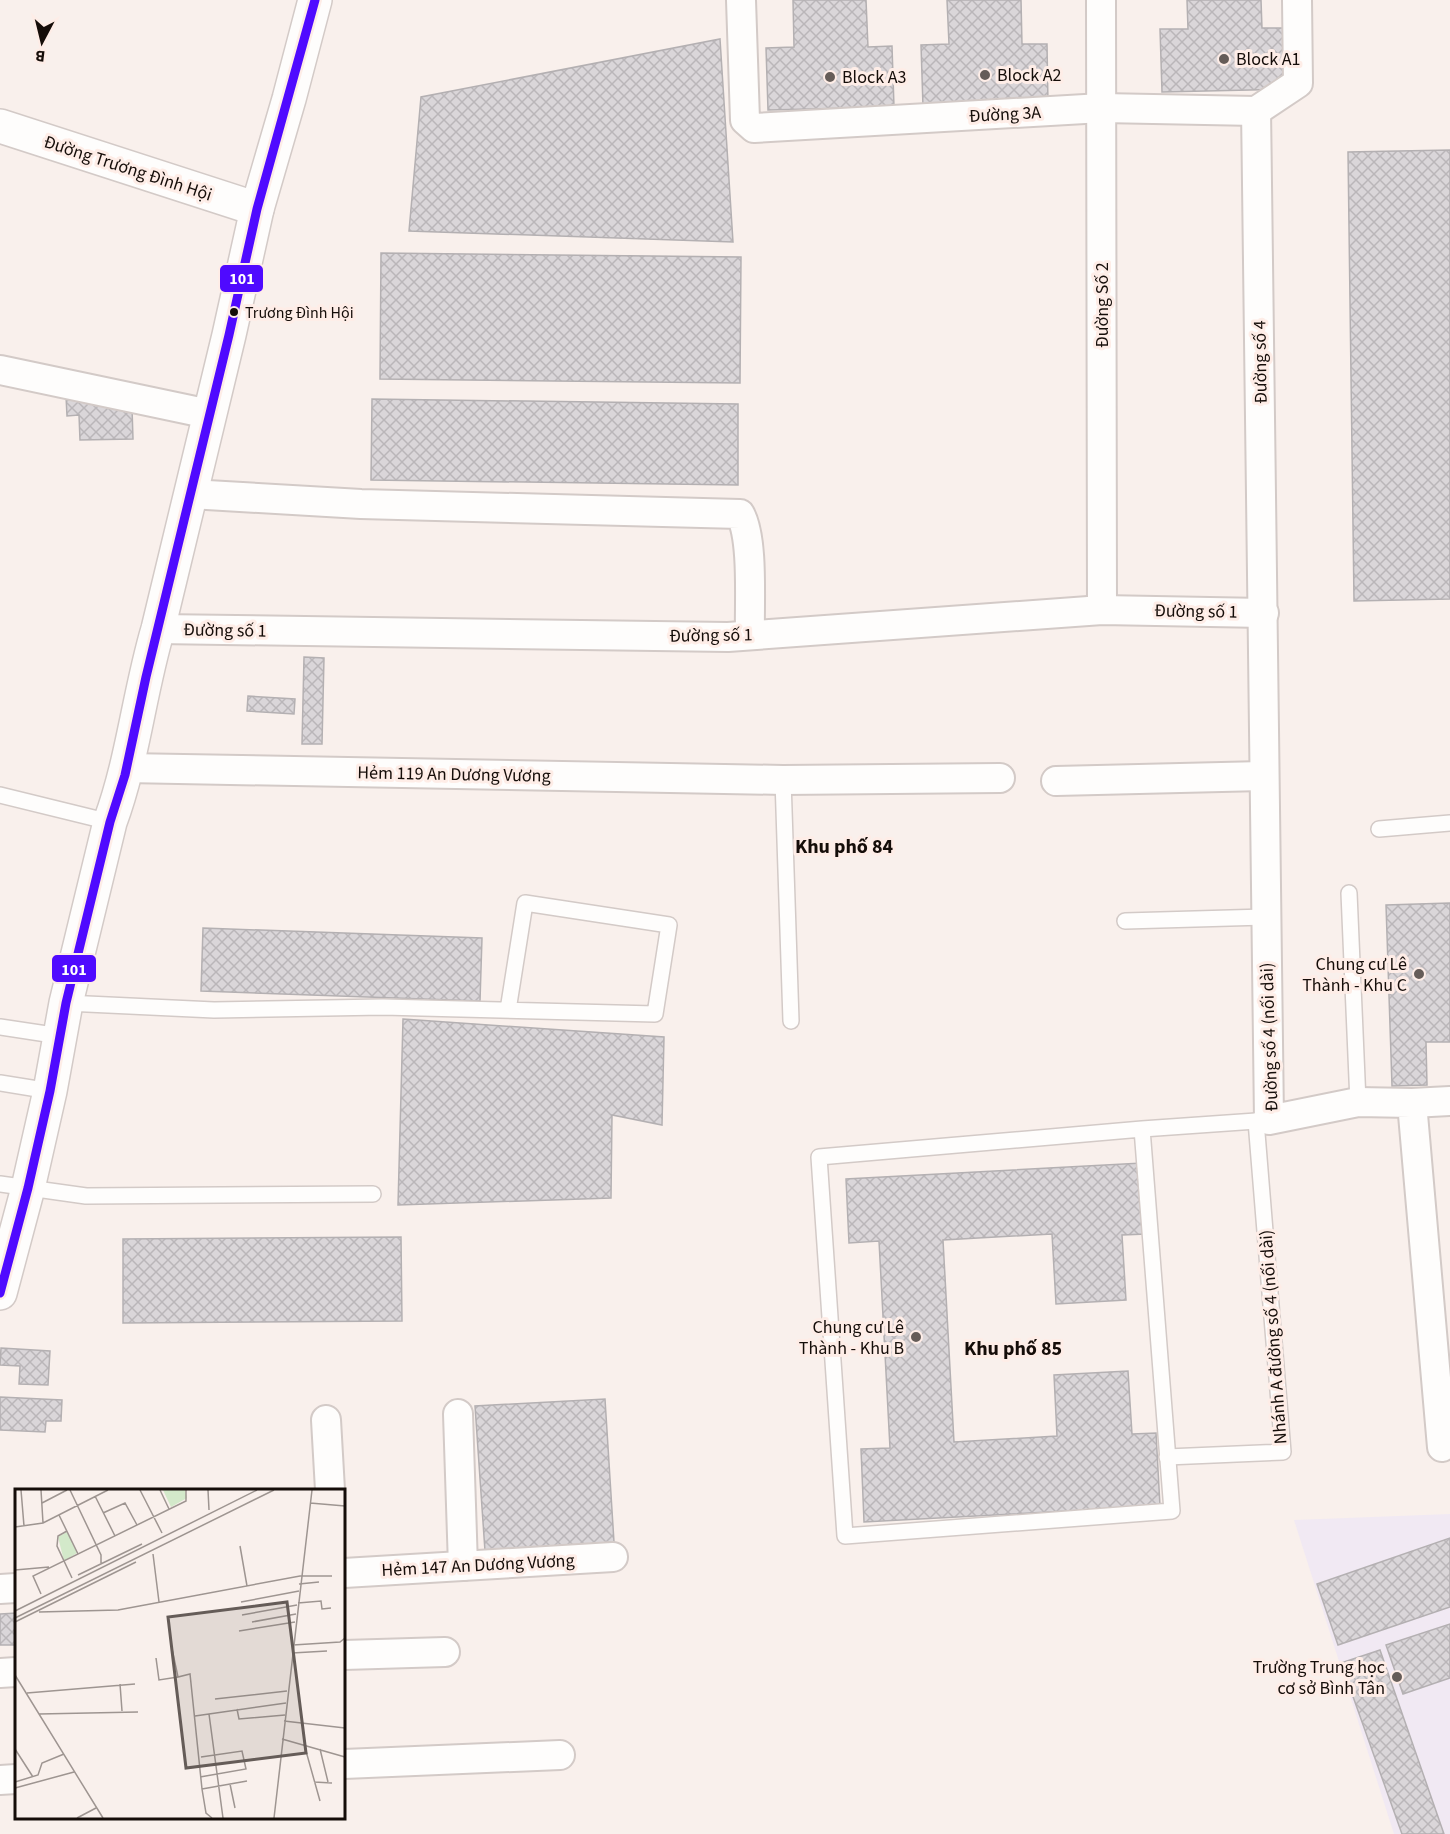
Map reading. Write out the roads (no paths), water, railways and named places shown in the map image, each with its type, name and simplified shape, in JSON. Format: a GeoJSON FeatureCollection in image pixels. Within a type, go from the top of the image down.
{"type":"FeatureCollection","features":[{"type":"Feature","properties":{"kind":"main road"},"geometry":{"type":"LineString","coordinates":[[0,1293],[14,1186],[50,1091],[66,1004],[110,822],[119,799],[147,667],[229,335],[257,209],[315,0]]}},
{"type":"Feature","properties":{"kind":"main road","name":"Đường Trương Đình Hội"},"geometry":{"type":"LineString","coordinates":[[0,122],[257,209]]}},
{"type":"Feature","properties":{"kind":"street","name":"Đường 3A"},"geometry":{"type":"LineString","coordinates":[[741,0],[745,120],[754,128],[1102,108],[1256,111]]}},
{"type":"Feature","properties":{"kind":"street","name":"Đường Số 2"},"geometry":{"type":"LineString","coordinates":[[1101,0],[1102,610]]}},
{"type":"Feature","properties":{"kind":"street"},"geometry":{"type":"LineString","coordinates":[[1256,111],[1279,98],[1298,83],[1297,0]]}},
{"type":"Feature","properties":{"kind":"street","name":"Đường số 4"},"geometry":{"type":"LineString","coordinates":[[1256,111],[1264,613]]}},
{"type":"Feature","properties":{"kind":"street"},"geometry":{"type":"LineString","coordinates":[[0,370],[209,414]]}},
{"type":"Feature","properties":{"kind":"street"},"geometry":{"type":"LineString","coordinates":[[190,494],[361,504],[740,514],[745,527],[748,554],[750,635]]}},
{"type":"Feature","properties":{"kind":"street","name":"Đường số 1"},"geometry":{"type":"LineString","coordinates":[[158,629],[728,637],[1102,610],[1264,613]]}},
{"type":"Feature","properties":{"kind":"street","name":"Đường số 4 (nối dài)"},"geometry":{"type":"LineString","coordinates":[[1264,613],[1265,917],[1262,1120],[1358,1102],[1450,1101]]}},
{"type":"Feature","properties":{"kind":"street","name":"Hẻm 119 An Dương Vương"},"geometry":{"type":"LineString","coordinates":[[126,768],[783,780],[1000,778]]}},
{"type":"Feature","properties":{"kind":"street"},"geometry":{"type":"LineString","coordinates":[[1056,781],[1263,776]]}},
{"type":"Feature","properties":{"kind":"street"},"geometry":{"type":"LineString","coordinates":[[1412,1103],[1442,1447]]}},
{"type":"Feature","properties":{"kind":"street"},"geometry":{"type":"LineString","coordinates":[[458,1414],[463,1566]]}},
{"type":"Feature","properties":{"kind":"street"},"geometry":{"type":"LineString","coordinates":[[326,1420],[330,1489]]}},
{"type":"Feature","properties":{"kind":"street","name":"Hẻm 147 An Dương Vương"},"geometry":{"type":"LineString","coordinates":[[345,1573],[614,1557]]}},
{"type":"Feature","properties":{"kind":"street"},"geometry":{"type":"LineString","coordinates":[[0,1589],[15,1588]]}},
{"type":"Feature","properties":{"kind":"street"},"geometry":{"type":"LineString","coordinates":[[345,1655],[445,1652]]}},
{"type":"Feature","properties":{"kind":"street"},"geometry":{"type":"LineString","coordinates":[[0,1673],[15,1672]]}},
{"type":"Feature","properties":{"kind":"street"},"geometry":{"type":"LineString","coordinates":[[345,1764],[560,1755]]}},
{"type":"Feature","properties":{"kind":"street"},"geometry":{"type":"LineString","coordinates":[[0,1780],[15,1779]]}},
{"type":"Feature","properties":{"kind":"lane"},"geometry":{"type":"LineString","coordinates":[[783,780],[791,1021]]}},
{"type":"Feature","properties":{"kind":"lane"},"geometry":{"type":"LineString","coordinates":[[0,795],[110,822]]}},
{"type":"Feature","properties":{"kind":"lane"},"geometry":{"type":"LineString","coordinates":[[1379,829],[1450,823]]}},
{"type":"Feature","properties":{"kind":"lane"},"geometry":{"type":"LineString","coordinates":[[1349,893],[1358,1102]]}},
{"type":"Feature","properties":{"kind":"lane"},"geometry":{"type":"LineString","coordinates":[[66,1004],[214,1010],[383,1007],[655,1014],[669,925],[525,903],[508,1010]]}},
{"type":"Feature","properties":{"kind":"lane"},"geometry":{"type":"LineString","coordinates":[[1125,921],[1265,917]]}},
{"type":"Feature","properties":{"kind":"lane"},"geometry":{"type":"LineString","coordinates":[[0,1027],[60,1035]]}},
{"type":"Feature","properties":{"kind":"lane"},"geometry":{"type":"LineString","coordinates":[[0,1083],[50,1091]]}},
{"type":"Feature","properties":{"kind":"lane"},"geometry":{"type":"LineString","coordinates":[[1142,1128],[1172,1511],[845,1536],[819,1157],[1142,1128],[1262,1120]]}},
{"type":"Feature","properties":{"kind":"lane","name":"Nhánh A đường số 4 (nối dài)"},"geometry":{"type":"LineString","coordinates":[[1167,1457],[1283,1452],[1262,1120]]}},
{"type":"Feature","properties":{"kind":"lane"},"geometry":{"type":"LineString","coordinates":[[14,1186],[86,1196],[373,1194]]}},
{"type":"Feature","properties":{"kind":"place","name":"Block A1"},"geometry":{"type":"Point","coordinates":[1224,59]}},
{"type":"Feature","properties":{"kind":"place","name":"Block A2"},"geometry":{"type":"Point","coordinates":[985,75]}},
{"type":"Feature","properties":{"kind":"place","name":"Block A3"},"geometry":{"type":"Point","coordinates":[830,77]}},
{"type":"Feature","properties":{"kind":"place","name":"Trương Đình Hội"},"geometry":{"type":"Point","coordinates":[234,312]}},
{"type":"Feature","properties":{"kind":"place","name":"Chung cư Lê Thành - Khu C"},"geometry":{"type":"Point","coordinates":[1419,974]}},
{"type":"Feature","properties":{"kind":"place","name":"Chung cư Lê Thành - Khu B"},"geometry":{"type":"Point","coordinates":[916,1337]}},
{"type":"Feature","properties":{"kind":"place","name":"Trường Trung học cơ sở Bình Tân"},"geometry":{"type":"Point","coordinates":[1397,1677]}},
{"type":"Feature","properties":{"kind":"district","name":"Khu phố 84"},"geometry":{"type":"Point","coordinates":[844,846]}},
{"type":"Feature","properties":{"kind":"district","name":"Khu phố 85"},"geometry":{"type":"Point","coordinates":[1013,1348]}}]}
